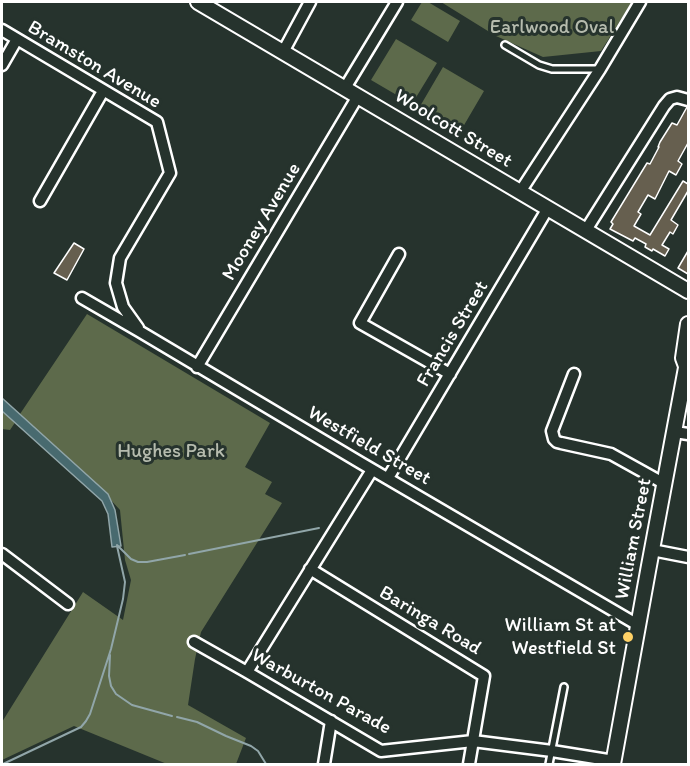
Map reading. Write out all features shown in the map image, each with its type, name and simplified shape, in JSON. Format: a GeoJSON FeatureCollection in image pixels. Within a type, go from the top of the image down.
{"type":"FeatureCollection","features":[{"type":"Feature","properties":{"kind":"street","name":"Woolcott Street"},"geometry":{"type":"LineString","coordinates":[[198,2],[686,290]]}},
{"type":"Feature","properties":{"kind":"street"},"geometry":{"type":"LineString","coordinates":[[283,52],[310,2]]}},
{"type":"Feature","properties":{"kind":"street"},"geometry":{"type":"LineString","coordinates":[[345,88],[397,2]]}},
{"type":"Feature","properties":{"kind":"street"},"geometry":{"type":"LineString","coordinates":[[520,192],[600,69],[640,2]]}},
{"type":"Feature","properties":{"kind":"street","name":"Bramston Avenue"},"geometry":{"type":"LineString","coordinates":[[2,30],[157,122],[170,173],[120,258],[116,283],[123,307],[139,331]]}},
{"type":"Feature","properties":{"kind":"street"},"geometry":{"type":"LineString","coordinates":[[2,65],[16,39]]}},
{"type":"Feature","properties":{"kind":"street"},"geometry":{"type":"LineString","coordinates":[[40,201],[103,91]]}},
{"type":"Feature","properties":{"kind":"street","name":"Mooney Avenue"},"geometry":{"type":"LineString","coordinates":[[197,367],[358,96]]}},
{"type":"Feature","properties":{"kind":"street"},"geometry":{"type":"LineString","coordinates":[[585,230],[664,106],[670,99],[677,97],[687,99]]}},
{"type":"Feature","properties":{"kind":"street","name":"Francis Street"},"geometry":{"type":"LineString","coordinates":[[388,478],[548,208]]}},
{"type":"Feature","properties":{"kind":"street"},"geometry":{"type":"LineString","coordinates":[[399,254],[360,323],[450,374]]}},
{"type":"Feature","properties":{"kind":"street","name":"Westfield Street"},"geometry":{"type":"LineString","coordinates":[[82,298],[638,625]]}},
{"type":"Feature","properties":{"kind":"street","name":"William Street"},"geometry":{"type":"LineString","coordinates":[[614,763],[665,484],[682,433],[687,363],[683,357],[688,324]]}},
{"type":"Feature","properties":{"kind":"street"},"geometry":{"type":"LineString","coordinates":[[574,374],[552,431],[554,439],[557,442],[611,454],[665,484]]}},
{"type":"Feature","properties":{"kind":"street"},"geometry":{"type":"LineString","coordinates":[[247,672],[372,470]]}},
{"type":"Feature","properties":{"kind":"street"},"geometry":{"type":"LineString","coordinates":[[652,550],[688,557]]}},
{"type":"Feature","properties":{"kind":"street"},"geometry":{"type":"LineString","coordinates":[[2,554],[68,604]]}},
{"type":"Feature","properties":{"kind":"street","name":"Baringa Road"},"geometry":{"type":"LineString","coordinates":[[310,569],[484,676],[469,765]]}},
{"type":"Feature","properties":{"kind":"street","name":"Warburton Parade"},"geometry":{"type":"LineString","coordinates":[[194,642],[381,750],[473,741],[552,751],[614,763]]}},
{"type":"Feature","properties":{"kind":"street"},"geometry":{"type":"LineString","coordinates":[[324,765],[331,721]]}},
{"type":"Feature","properties":{"kind":"lane"},"geometry":{"type":"LineString","coordinates":[[505,45],[539,65],[552,69],[600,69]]}},
{"type":"Feature","properties":{"kind":"lane"},"geometry":{"type":"LineString","coordinates":[[549,765],[564,687]]}},
{"type":"Feature","properties":{"kind":"green space"},"geometry":{"type":"Polygon","coordinates":[[[422,2],[428,2],[460,21],[448,42],[411,20],[422,2]]]}},
{"type":"Feature","properties":{"kind":"green space","name":"Earlwood Oval"},"geometry":{"type":"Polygon","coordinates":[[[441,2],[632,2],[601,51],[543,57],[496,36],[441,2]]]}},
{"type":"Feature","properties":{"kind":"green space"},"geometry":{"type":"Polygon","coordinates":[[[396,39],[437,63],[412,104],[371,80],[396,39]]]}},
{"type":"Feature","properties":{"kind":"green space"},"geometry":{"type":"Polygon","coordinates":[[[443,67],[484,91],[460,132],[419,108],[443,67]]]}},
{"type":"Feature","properties":{"kind":"green space","name":"Hughes Park"},"geometry":{"type":"Polygon","coordinates":[[[87,314],[270,423],[245,467],[272,482],[265,494],[282,503],[201,632],[188,705],[246,738],[236,764],[167,764],[74,726],[2,760],[2,722],[83,592],[123,620],[131,580],[125,560],[120,510],[20,415],[10,430],[2,429],[2,398],[20,414],[87,314]]]}},
{"type":"Feature","properties":{"kind":"water"},"geometry":{"type":"Polygon","coordinates":[[[2,398],[108,494],[115,510],[121,546],[112,547],[108,514],[102,501],[2,411],[2,398]]]}},
{"type":"Feature","properties":{"kind":"building"},"geometry":{"type":"Polygon","coordinates":[[[687,107],[688,143],[678,161],[682,164],[676,175],[669,171],[655,199],[648,195],[638,212],[641,214],[634,226],[650,235],[683,181],[688,184],[688,191],[671,220],[678,225],[673,234],[670,232],[662,245],[669,249],[665,256],[645,247],[646,244],[635,238],[633,241],[610,229],[613,224],[611,222],[647,163],[650,164],[672,123],[677,125],[687,107]]]}},
{"type":"Feature","properties":{"kind":"building"},"geometry":{"type":"Polygon","coordinates":[[[74,243],[84,249],[67,280],[54,273],[74,243]]]}},
{"type":"Feature","properties":{"kind":"building"},"geometry":{"type":"Polygon","coordinates":[[[688,251],[688,274],[678,268],[688,251]]]}},
{"type":"Feature","properties":{"kind":"waterway"},"geometry":{"type":"LineString","coordinates":[[189,554],[319,528]]}},
{"type":"Feature","properties":{"kind":"waterway"},"geometry":{"type":"LineString","coordinates":[[117,545],[131,559],[138,562],[185,555]]}},
{"type":"Feature","properties":{"kind":"waterway"},"geometry":{"type":"LineString","coordinates":[[3,764],[81,727],[90,714],[111,649],[123,599],[125,582],[117,546]]}},
{"type":"Feature","properties":{"kind":"waterway"},"geometry":{"type":"LineString","coordinates":[[110,655],[109,676],[116,694],[132,705],[172,716]]}},
{"type":"Feature","properties":{"kind":"waterway"},"geometry":{"type":"LineString","coordinates":[[177,717],[197,722],[251,746],[258,751],[266,764]]}},
{"type":"Feature","properties":{"kind":"place","name":"William St at Westfield St"},"geometry":{"type":"Point","coordinates":[628,637]}}]}
